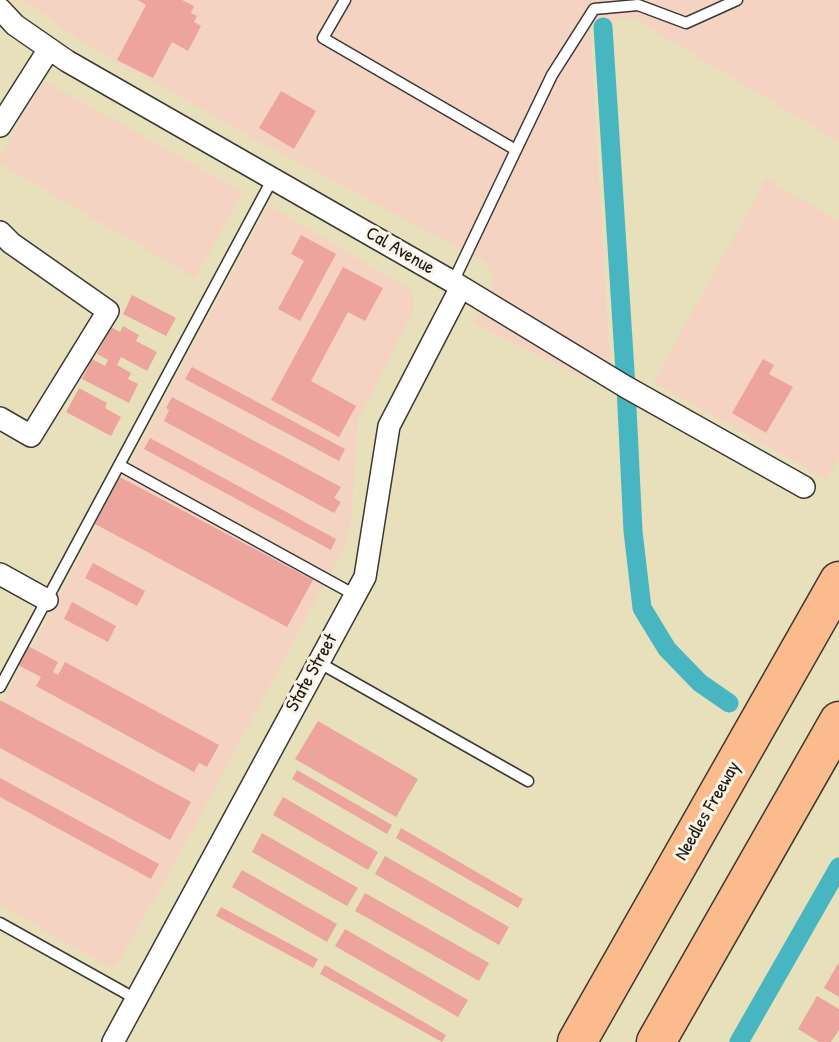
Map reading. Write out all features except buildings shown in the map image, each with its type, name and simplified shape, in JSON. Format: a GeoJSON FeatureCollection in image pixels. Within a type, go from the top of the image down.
{"type":"FeatureCollection","features":[{"type":"Feature","properties":{"kind":"highway","name":"Needles Freeway"},"geometry":{"type":"LineString","coordinates":[[577,1042],[839,581]]}},
{"type":"Feature","properties":{"kind":"highway"},"geometry":{"type":"LineString","coordinates":[[656,1042],[839,721]]}},
{"type":"Feature","properties":{"kind":"street","name":"Cal Avenue"},"geometry":{"type":"LineString","coordinates":[[3,18],[49,50],[457,284],[626,387],[804,487]]}},
{"type":"Feature","properties":{"kind":"street"},"geometry":{"type":"LineString","coordinates":[[0,126],[49,50]]}},
{"type":"Feature","properties":{"kind":"street"},"geometry":{"type":"LineString","coordinates":[[0,232],[11,243],[108,310],[31,436],[0,418]]}},
{"type":"Feature","properties":{"kind":"street","name":"State Street"},"geometry":{"type":"LineString","coordinates":[[113,1042],[365,577],[389,426],[457,284]]}},
{"type":"Feature","properties":{"kind":"street"},"geometry":{"type":"LineString","coordinates":[[0,574],[47,600]]}},
{"type":"Feature","properties":{"kind":"lane"},"geometry":{"type":"LineString","coordinates":[[345,0],[323,38],[516,150]]}},
{"type":"Feature","properties":{"kind":"lane"},"geometry":{"type":"LineString","coordinates":[[457,284],[552,75],[594,9],[638,5],[686,23],[737,0]]}},
{"type":"Feature","properties":{"kind":"lane"},"geometry":{"type":"LineString","coordinates":[[0,687],[273,178]]}},
{"type":"Feature","properties":{"kind":"lane"},"geometry":{"type":"LineString","coordinates":[[119,466],[355,595]]}},
{"type":"Feature","properties":{"kind":"lane"},"geometry":{"type":"LineString","coordinates":[[318,662],[528,781]]}},
{"type":"Feature","properties":{"kind":"lane"},"geometry":{"type":"LineString","coordinates":[[0,923],[136,999]]}},
{"type":"Feature","properties":{"kind":"shaded area"},"geometry":{"type":"Polygon","coordinates":[[[19,0],[839,0],[839,142],[631,17],[590,25],[610,364],[608,389],[473,324],[490,295],[493,274],[483,261],[256,140],[77,39],[35,8],[19,0]]]}},
{"type":"Feature","properties":{"kind":"shaded area"},"geometry":{"type":"Polygon","coordinates":[[[44,81],[243,192],[195,278],[0,164],[0,155],[44,81]]]}},
{"type":"Feature","properties":{"kind":"shaded area"},"geometry":{"type":"Polygon","coordinates":[[[766,179],[839,221],[839,458],[827,480],[653,382],[766,179]]]}},
{"type":"Feature","properties":{"kind":"shaded area"},"geometry":{"type":"Polygon","coordinates":[[[268,205],[408,288],[414,298],[413,311],[358,421],[351,522],[344,548],[169,874],[117,965],[110,968],[0,905],[0,707],[268,205]]]}},
{"type":"Feature","properties":{"kind":"waterway"},"geometry":{"type":"LineString","coordinates":[[603,27],[633,531],[642,608],[667,649],[700,683],[729,703]]}},
{"type":"Feature","properties":{"kind":"waterway"},"geometry":{"type":"LineString","coordinates":[[739,1042],[839,867]]}}]}
